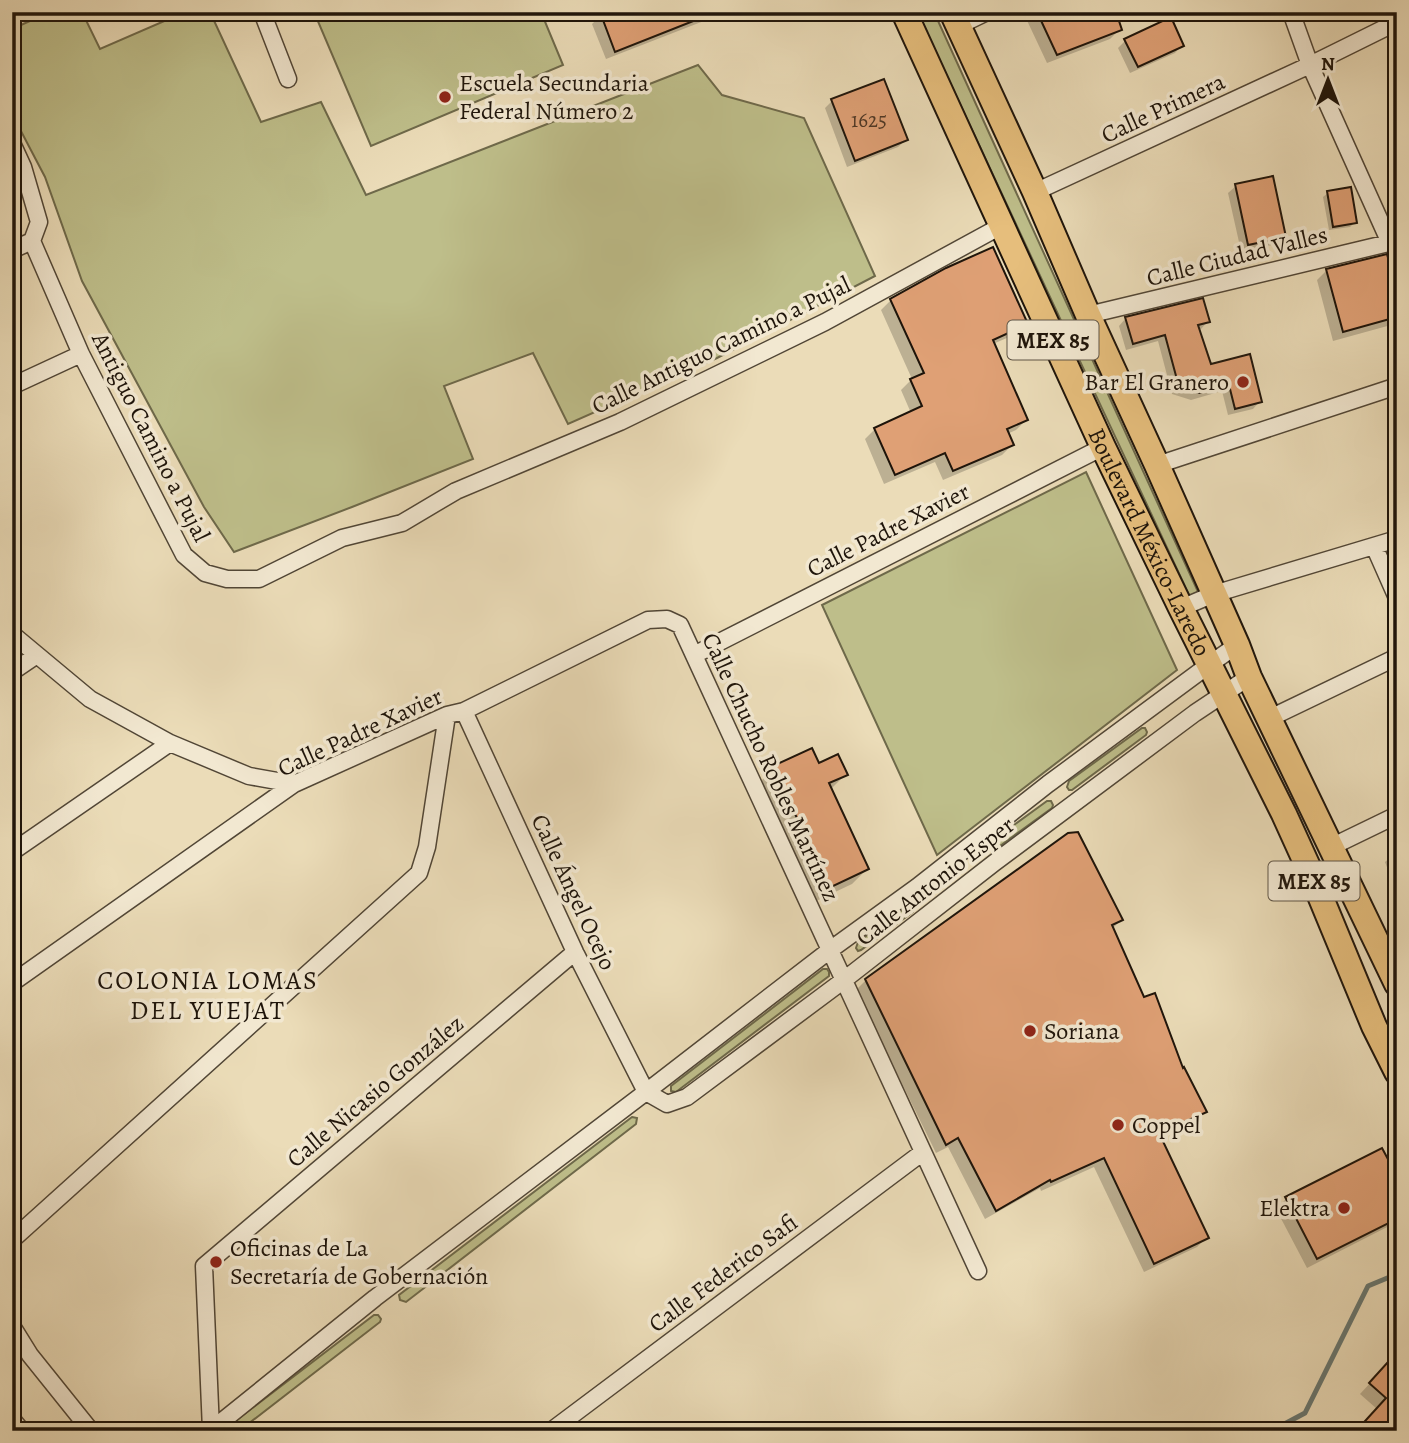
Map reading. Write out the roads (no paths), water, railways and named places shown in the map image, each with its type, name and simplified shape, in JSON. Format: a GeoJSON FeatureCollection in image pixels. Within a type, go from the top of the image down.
{"type":"FeatureCollection","features":[{"type":"Feature","properties":{"kind":"main road","name":"Boulevard México-Laredo"},"geometry":{"type":"LineString","coordinates":[[904,12],[1103,447],[1284,814],[1374,1026],[1397,1072]]}},
{"type":"Feature","properties":{"kind":"main road","name":"Boulevard México-Laredo"},"geometry":{"type":"LineString","coordinates":[[955,19],[1035,192],[1249,677],[1397,984]]}},
{"type":"Feature","properties":{"kind":"street"},"geometry":{"type":"LineString","coordinates":[[262,12],[288,79]]}},
{"type":"Feature","properties":{"kind":"street"},"geometry":{"type":"LineString","coordinates":[[955,19],[987,12]]}},
{"type":"Feature","properties":{"kind":"street"},"geometry":{"type":"LineString","coordinates":[[1291,12],[1310,65],[1393,242]]}},
{"type":"Feature","properties":{"kind":"street","name":"Calle Primera"},"geometry":{"type":"LineString","coordinates":[[1035,192],[1397,22]]}},
{"type":"Feature","properties":{"kind":"street"},"geometry":{"type":"LineString","coordinates":[[12,143],[23,167],[39,222],[32,241],[12,250]]}},
{"type":"Feature","properties":{"kind":"street","name":"Calle Antiguo Camino a Pujal"},"geometry":{"type":"LineString","coordinates":[[456,491],[620,422],[825,322],[1001,226]]}},
{"type":"Feature","properties":{"kind":"street","name":"Antiguo Camino a Pujal"},"geometry":{"type":"LineString","coordinates":[[32,241],[81,354],[184,555],[205,573],[227,579],[259,579],[342,538],[402,523],[456,491]]}},
{"type":"Feature","properties":{"kind":"street","name":"Calle Ciudad Valles"},"geometry":{"type":"LineString","coordinates":[[1088,316],[1393,242]]}},
{"type":"Feature","properties":{"kind":"street"},"geometry":{"type":"LineString","coordinates":[[12,386],[81,354]]}},
{"type":"Feature","properties":{"kind":"street"},"geometry":{"type":"LineString","coordinates":[[1157,466],[1397,386]]}},
{"type":"Feature","properties":{"kind":"street","name":"Calle Padre Xavier"},"geometry":{"type":"LineString","coordinates":[[694,655],[1103,447]]}},
{"type":"Feature","properties":{"kind":"street"},"geometry":{"type":"LineString","coordinates":[[1181,608],[1214,594],[1397,539]]}},
{"type":"Feature","properties":{"kind":"street"},"geometry":{"type":"LineString","coordinates":[[1374,546],[1397,598]]}},
{"type":"Feature","properties":{"kind":"street","name":"Calle Padre Xavier"},"geometry":{"type":"LineString","coordinates":[[12,983],[294,784],[447,715],[464,711],[648,620],[667,619],[680,625]]}},
{"type":"Feature","properties":{"kind":"street","name":"Calle Chucho Robles Martínez"},"geometry":{"type":"LineString","coordinates":[[680,625],[978,1271]]}},
{"type":"Feature","properties":{"kind":"street"},"geometry":{"type":"LineString","coordinates":[[12,634],[90,699],[170,743],[249,776],[294,784]]}},
{"type":"Feature","properties":{"kind":"street","name":"Calle Antonio Esper"},"geometry":{"type":"LineString","coordinates":[[211,1430],[375,1298],[830,950],[917,887],[1048,784],[1237,645]]}},
{"type":"Feature","properties":{"kind":"street"},"geometry":{"type":"LineString","coordinates":[[12,672],[37,655]]}},
{"type":"Feature","properties":{"kind":"street"},"geometry":{"type":"LineString","coordinates":[[1270,718],[1397,657]]}},
{"type":"Feature","properties":{"kind":"street","name":"Calle Antonio Esper"},"geometry":{"type":"LineString","coordinates":[[646,1092],[667,1104],[687,1097],[844,980],[994,863],[1195,713],[1249,677]]}},
{"type":"Feature","properties":{"kind":"street","name":"Calle Ángel Ocejo"},"geometry":{"type":"LineString","coordinates":[[464,711],[575,952],[646,1092]]}},
{"type":"Feature","properties":{"kind":"street"},"geometry":{"type":"LineString","coordinates":[[12,1240],[419,873],[427,847],[447,715]]}},
{"type":"Feature","properties":{"kind":"street"},"geometry":{"type":"LineString","coordinates":[[12,852],[170,743]]}},
{"type":"Feature","properties":{"kind":"street"},"geometry":{"type":"LineString","coordinates":[[1048,784],[1069,808]]}},
{"type":"Feature","properties":{"kind":"street"},"geometry":{"type":"LineString","coordinates":[[1331,847],[1397,815]]}},
{"type":"Feature","properties":{"kind":"street"},"geometry":{"type":"LineString","coordinates":[[977,840],[994,863]]}},
{"type":"Feature","properties":{"kind":"street","name":"Calle Nicasio González"},"geometry":{"type":"LineString","coordinates":[[211,1430],[204,1266],[575,952]]}},
{"type":"Feature","properties":{"kind":"street","name":"Calle Federico Safi"},"geometry":{"type":"LineString","coordinates":[[551,1431],[923,1152]]}},
{"type":"Feature","properties":{"kind":"street"},"geometry":{"type":"LineString","coordinates":[[12,1326],[30,1355],[91,1431]]}},
{"type":"Feature","properties":{"kind":"street"},"geometry":{"type":"LineString","coordinates":[[12,1419],[22,1431]]}},
{"type":"Feature","properties":{"kind":"waterway"},"geometry":{"type":"LineString","coordinates":[[1271,1431],[1305,1413],[1368,1286],[1397,1274]]}},
{"type":"Feature","properties":{"kind":"place","name":"Escuela Secundaria Federal Número 2"},"geometry":{"type":"Point","coordinates":[445,97]}},
{"type":"Feature","properties":{"kind":"place","name":"Bar El Granero"},"geometry":{"type":"Point","coordinates":[1243,382]}},
{"type":"Feature","properties":{"kind":"place","name":"Soriana"},"geometry":{"type":"Point","coordinates":[1030,1031]}},
{"type":"Feature","properties":{"kind":"place","name":"Coppel"},"geometry":{"type":"Point","coordinates":[1118,1125]}},
{"type":"Feature","properties":{"kind":"place","name":"Elektra"},"geometry":{"type":"Point","coordinates":[1344,1208]}},
{"type":"Feature","properties":{"kind":"place","name":"Oficinas de La Secretaría de Gobernación"},"geometry":{"type":"Point","coordinates":[216,1262]}},
{"type":"Feature","properties":{"kind":"district","name":"COLONIA LOMAS DEL YUEJAT"},"geometry":{"type":"Point","coordinates":[208,995]}}]}
